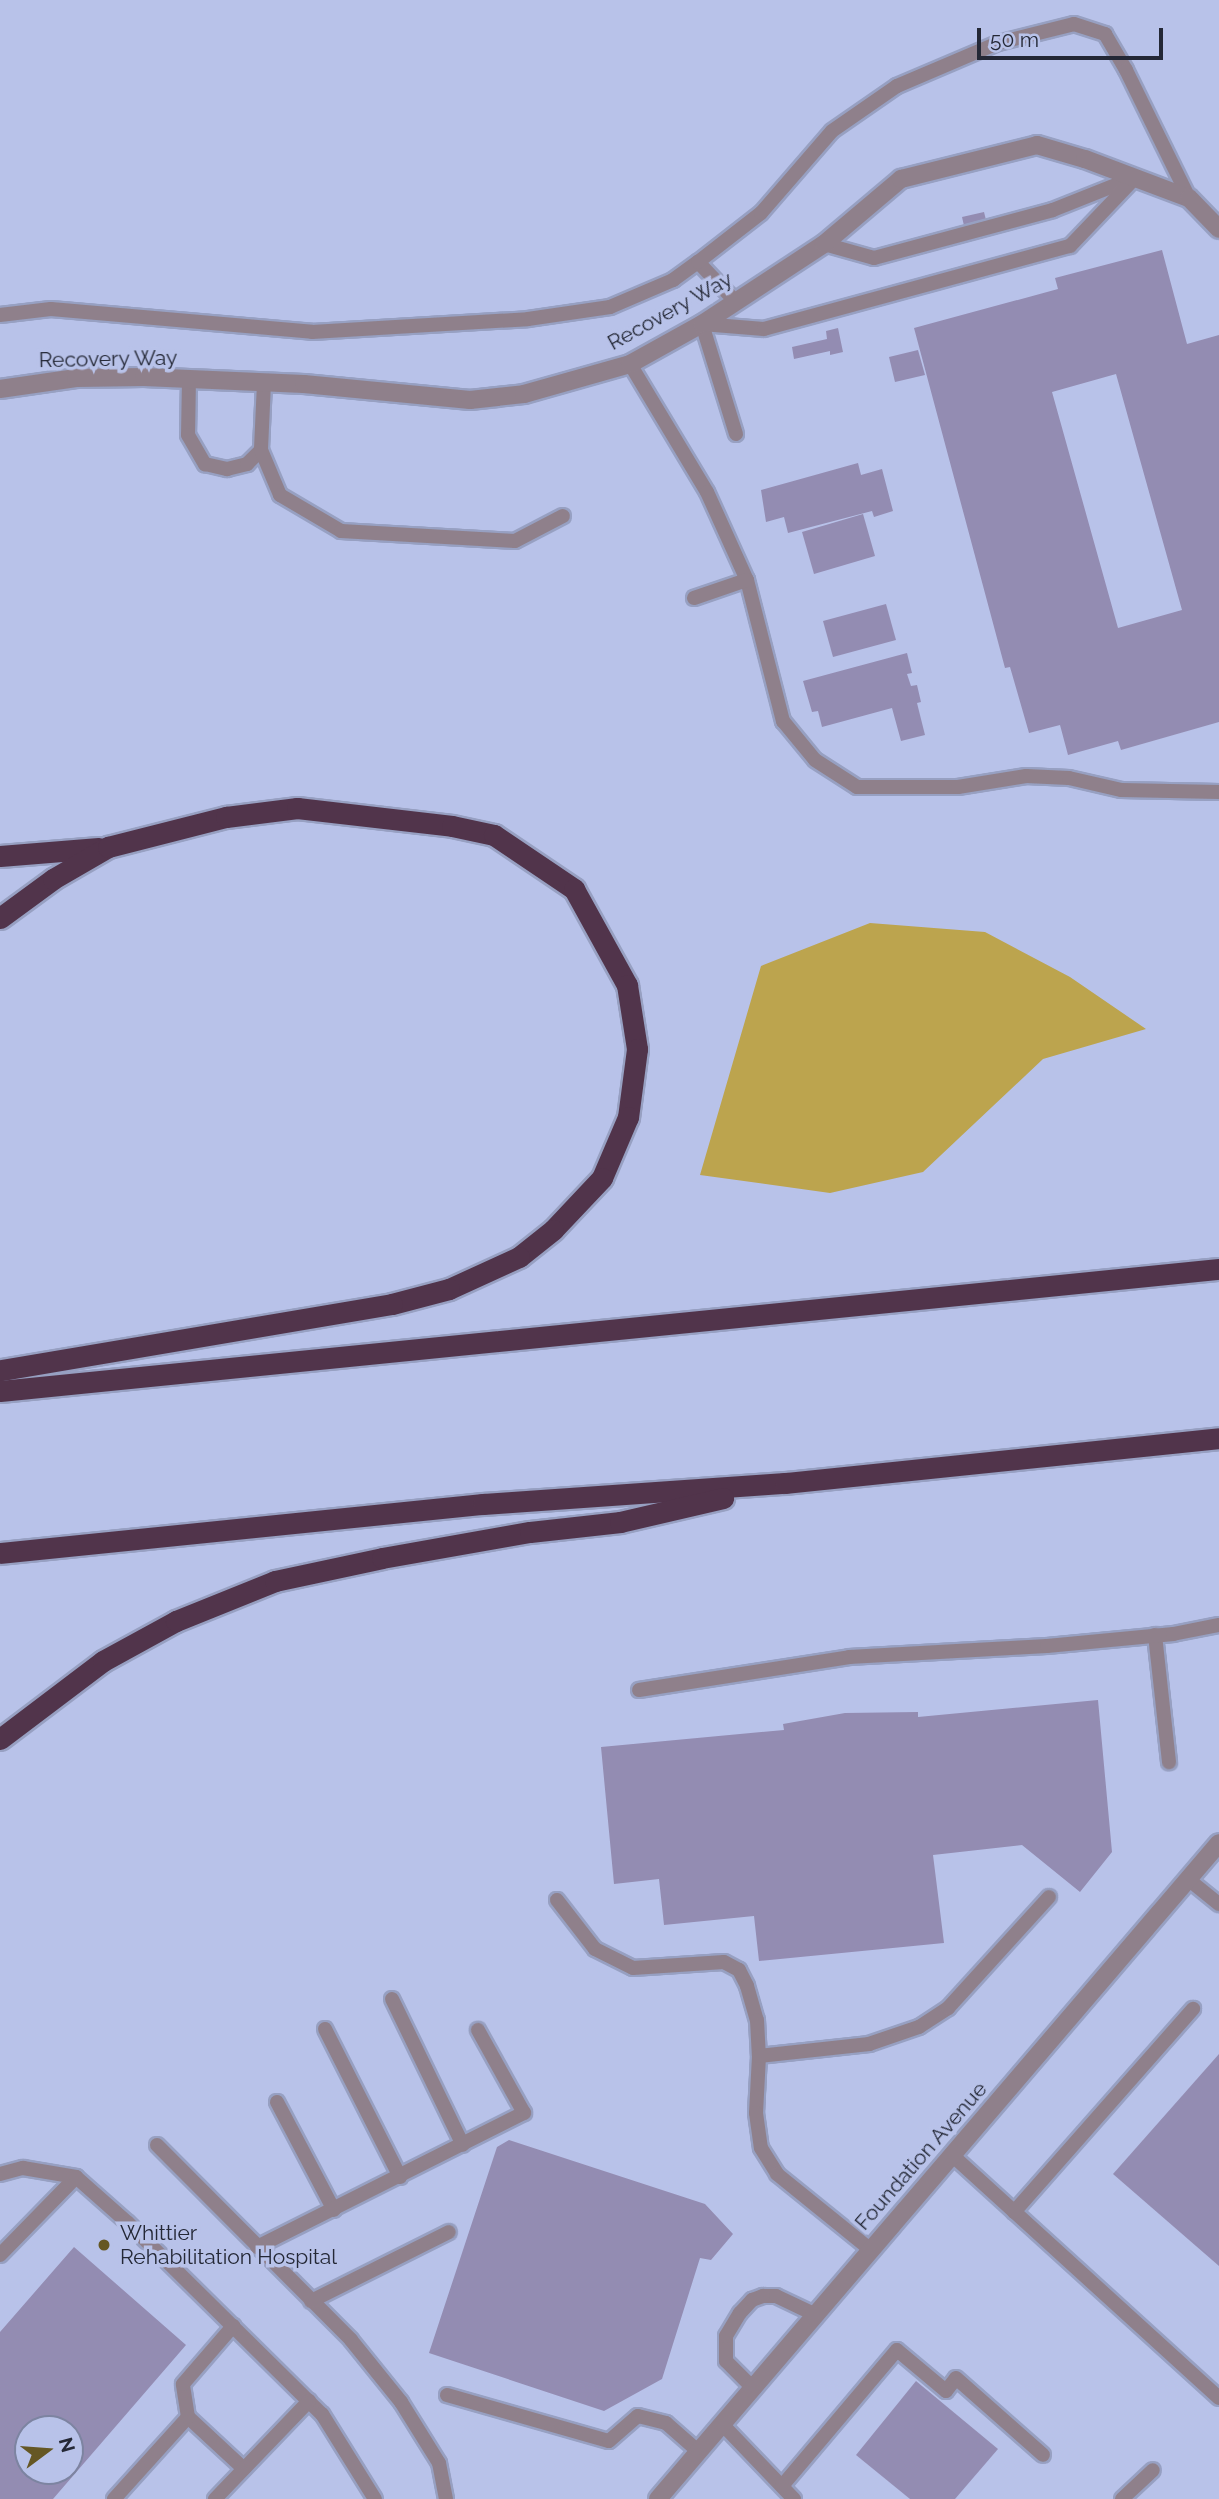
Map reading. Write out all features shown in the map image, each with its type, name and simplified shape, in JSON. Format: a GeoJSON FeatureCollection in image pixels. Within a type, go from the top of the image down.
{"type":"FeatureCollection","features":[{"type":"Feature","properties":{"kind":"highway"},"geometry":{"type":"LineString","coordinates":[[0,856],[108,847],[226,817],[297,808],[452,826],[494,835],[574,889],[627,985],[637,1049],[628,1117],[602,1178],[554,1230],[519,1258],[449,1289],[392,1304],[0,1370]]}},
{"type":"Feature","properties":{"kind":"highway"},"geometry":{"type":"LineString","coordinates":[[0,918],[53,878],[108,847]]}},
{"type":"Feature","properties":{"kind":"highway"},"geometry":{"type":"LineString","coordinates":[[0,1391],[1219,1269]]}},
{"type":"Feature","properties":{"kind":"highway"},"geometry":{"type":"LineString","coordinates":[[0,1553],[471,1505],[785,1483],[1219,1438]]}},
{"type":"Feature","properties":{"kind":"highway"},"geometry":{"type":"LineString","coordinates":[[0,1739],[103,1661],[176,1621],[275,1581],[503,1537],[620,1522],[785,1483]]}},
{"type":"Feature","properties":{"kind":"street","name":"Recovery Way"},"geometry":{"type":"LineString","coordinates":[[0,389],[76,378],[189,379],[385,390],[470,400],[524,394],[630,364],[702,324],[824,244],[901,179],[1037,145],[1136,177],[1189,198],[1219,229]]}},
{"type":"Feature","properties":{"kind":"street","name":"Foundation Avenue"},"geometry":{"type":"LineString","coordinates":[[659,2499],[1219,1843]]}},
{"type":"Feature","properties":{"kind":"lane"},"geometry":{"type":"LineString","coordinates":[[0,315],[51,309],[312,332],[528,318],[610,307],[673,280],[698,262],[761,213],[832,131],[897,86],[998,43],[1074,24],[1105,34],[1126,70],[1189,198]]}},
{"type":"Feature","properties":{"kind":"lane"},"geometry":{"type":"LineString","coordinates":[[824,244],[874,258],[1053,210],[1136,177]]}},
{"type":"Feature","properties":{"kind":"lane"},"geometry":{"type":"LineString","coordinates":[[736,434],[702,324],[764,329],[1070,246],[1136,177]]}},
{"type":"Feature","properties":{"kind":"lane"},"geometry":{"type":"LineString","coordinates":[[698,262],[736,302]]}},
{"type":"Feature","properties":{"kind":"lane"},"geometry":{"type":"LineString","coordinates":[[630,364],[707,492],[747,580],[783,721],[815,760],[857,787],[958,787],[1026,776],[1069,778],[1121,790],[1219,792]]}},
{"type":"Feature","properties":{"kind":"lane"},"geometry":{"type":"LineString","coordinates":[[189,379],[188,435],[205,464],[227,470],[247,464],[261,450]]}},
{"type":"Feature","properties":{"kind":"lane"},"geometry":{"type":"LineString","coordinates":[[264,383],[261,450],[279,495],[341,531],[515,541],[563,516]]}},
{"type":"Feature","properties":{"kind":"lane"},"geometry":{"type":"LineString","coordinates":[[695,598],[747,580]]}},
{"type":"Feature","properties":{"kind":"lane"},"geometry":{"type":"LineString","coordinates":[[639,1689],[849,1657],[1047,1646],[1155,1635],[1219,1625]]}},
{"type":"Feature","properties":{"kind":"lane"},"geometry":{"type":"LineString","coordinates":[[1155,1635],[1169,1762]]}},
{"type":"Feature","properties":{"kind":"lane"},"geometry":{"type":"LineString","coordinates":[[1188,1879],[1219,1904]]}},
{"type":"Feature","properties":{"kind":"lane"},"geometry":{"type":"LineString","coordinates":[[759,2056],[869,2044],[919,2027],[948,2008],[1049,1897]]}},
{"type":"Feature","properties":{"kind":"lane"},"geometry":{"type":"LineString","coordinates":[[557,1900],[595,1949],[633,1968],[724,1962],[739,1970],[747,1986],[757,2020],[759,2056],[756,2113],[761,2148],[777,2174],[870,2250]]}},
{"type":"Feature","properties":{"kind":"lane"},"geometry":{"type":"LineString","coordinates":[[392,1999],[463,2145]]}},
{"type":"Feature","properties":{"kind":"lane"},"geometry":{"type":"LineString","coordinates":[[1014,2212],[1193,2009]]}},
{"type":"Feature","properties":{"kind":"lane"},"geometry":{"type":"LineString","coordinates":[[325,2028],[400,2177]]}},
{"type":"Feature","properties":{"kind":"lane"},"geometry":{"type":"LineString","coordinates":[[257,2248],[524,2113],[478,2030]]}},
{"type":"Feature","properties":{"kind":"lane"},"geometry":{"type":"LineString","coordinates":[[277,2102],[334,2210]]}},
{"type":"Feature","properties":{"kind":"lane"},"geometry":{"type":"LineString","coordinates":[[157,2145],[351,2340],[401,2402],[439,2463],[446,2499]]}},
{"type":"Feature","properties":{"kind":"lane"},"geometry":{"type":"LineString","coordinates":[[952,2155],[1219,2398]]}},
{"type":"Feature","properties":{"kind":"lane"},"geometry":{"type":"LineString","coordinates":[[0,2174],[23,2168],[76,2177],[322,2413],[375,2499]]}},
{"type":"Feature","properties":{"kind":"lane"},"geometry":{"type":"LineString","coordinates":[[0,2255],[76,2177]]}},
{"type":"Feature","properties":{"kind":"lane"},"geometry":{"type":"LineString","coordinates":[[311,2301],[449,2232]]}},
{"type":"Feature","properties":{"kind":"lane"},"geometry":{"type":"LineString","coordinates":[[753,2388],[726,2361],[726,2336],[740,2313],[752,2300],[763,2296],[776,2296],[816,2315]]}},
{"type":"Feature","properties":{"kind":"lane"},"geometry":{"type":"LineString","coordinates":[[233,2326],[183,2384],[188,2417],[244,2469]]}},
{"type":"Feature","properties":{"kind":"lane"},"geometry":{"type":"LineString","coordinates":[[782,2486],[897,2350],[946,2391],[956,2378],[1043,2455]]}},
{"type":"Feature","properties":{"kind":"lane"},"geometry":{"type":"LineString","coordinates":[[447,2395],[609,2441],[638,2416],[666,2423],[699,2452]]}},
{"type":"Feature","properties":{"kind":"lane"},"geometry":{"type":"LineString","coordinates":[[215,2499],[309,2401]]}},
{"type":"Feature","properties":{"kind":"lane"},"geometry":{"type":"LineString","coordinates":[[114,2499],[188,2417]]}},
{"type":"Feature","properties":{"kind":"lane"},"geometry":{"type":"LineString","coordinates":[[722,2424],[794,2499]]}},
{"type":"Feature","properties":{"kind":"lane"},"geometry":{"type":"LineString","coordinates":[[1122,2499],[1153,2470]]}},
{"type":"Feature","properties":{"kind":"shaded area"},"geometry":{"type":"Polygon","coordinates":[[[870,923],[985,932],[1070,977],[1146,1029],[1043,1059],[923,1172],[830,1193],[700,1175],[761,966],[870,923]]]}},
{"type":"Feature","properties":{"kind":"building"},"geometry":{"type":"Polygon","coordinates":[[[984,212],[987,224],[965,230],[962,217],[984,212]]]}},
{"type":"Feature","properties":{"kind":"building"},"geometry":{"type":"Polygon","coordinates":[[[1162,250],[1187,344],[1219,335],[1219,722],[1121,750],[1118,741],[1068,755],[1060,725],[1029,733],[1010,667],[1005,668],[914,328],[1058,289],[1055,278],[1162,250]],[[1116,374],[1052,392],[1118,628],[1182,610],[1116,374]]]}},
{"type":"Feature","properties":{"kind":"building"},"geometry":{"type":"Polygon","coordinates":[[[838,328],[843,352],[830,355],[830,351],[794,359],[792,347],[827,339],[826,331],[838,328]]]}},
{"type":"Feature","properties":{"kind":"building"},"geometry":{"type":"Polygon","coordinates":[[[918,350],[925,375],[895,382],[889,357],[918,350]]]}},
{"type":"Feature","properties":{"kind":"building"},"geometry":{"type":"Polygon","coordinates":[[[858,463],[861,475],[882,469],[893,511],[874,517],[872,511],[788,533],[784,517],[766,522],[761,490],[858,463]]]}},
{"type":"Feature","properties":{"kind":"building"},"geometry":{"type":"Polygon","coordinates":[[[863,514],[875,556],[814,574],[802,532],[863,514]]]}},
{"type":"Feature","properties":{"kind":"building"},"geometry":{"type":"Polygon","coordinates":[[[886,604],[896,640],[833,657],[823,621],[886,604]]]}},
{"type":"Feature","properties":{"kind":"building"},"geometry":{"type":"Polygon","coordinates":[[[907,653],[912,673],[907,674],[911,686],[917,685],[921,702],[917,703],[925,735],[901,741],[892,708],[822,727],[818,711],[812,712],[803,681],[907,653]]]}},
{"type":"Feature","properties":{"kind":"building"},"geometry":{"type":"Polygon","coordinates":[[[1098,1700],[1112,1852],[1080,1892],[1022,1845],[933,1855],[944,1943],[759,1961],[754,1916],[664,1925],[659,1879],[614,1884],[601,1747],[784,1730],[783,1724],[845,1713],[918,1712],[918,1717],[1098,1700]]]}},
{"type":"Feature","properties":{"kind":"building"},"geometry":{"type":"Polygon","coordinates":[[[1219,2054],[1219,2266],[1113,2174],[1219,2054]]]}},
{"type":"Feature","properties":{"kind":"building"},"geometry":{"type":"Polygon","coordinates":[[[509,2140],[705,2204],[733,2234],[711,2260],[700,2258],[662,2379],[604,2411],[429,2353],[497,2147],[509,2140]]]}},
{"type":"Feature","properties":{"kind":"building"},"geometry":{"type":"Polygon","coordinates":[[[74,2247],[186,2345],[84,2463],[84,2415],[14,2415],[14,2485],[65,2485],[53,2499],[0,2499],[0,2332],[74,2247]]]}},
{"type":"Feature","properties":{"kind":"building"},"geometry":{"type":"Polygon","coordinates":[[[916,2381],[998,2449],[955,2499],[910,2499],[856,2455],[916,2381]]]}},
{"type":"Feature","properties":{"kind":"place","name":"Whittier Rehabilitation Hospital"},"geometry":{"type":"Point","coordinates":[104,2245]}}]}
